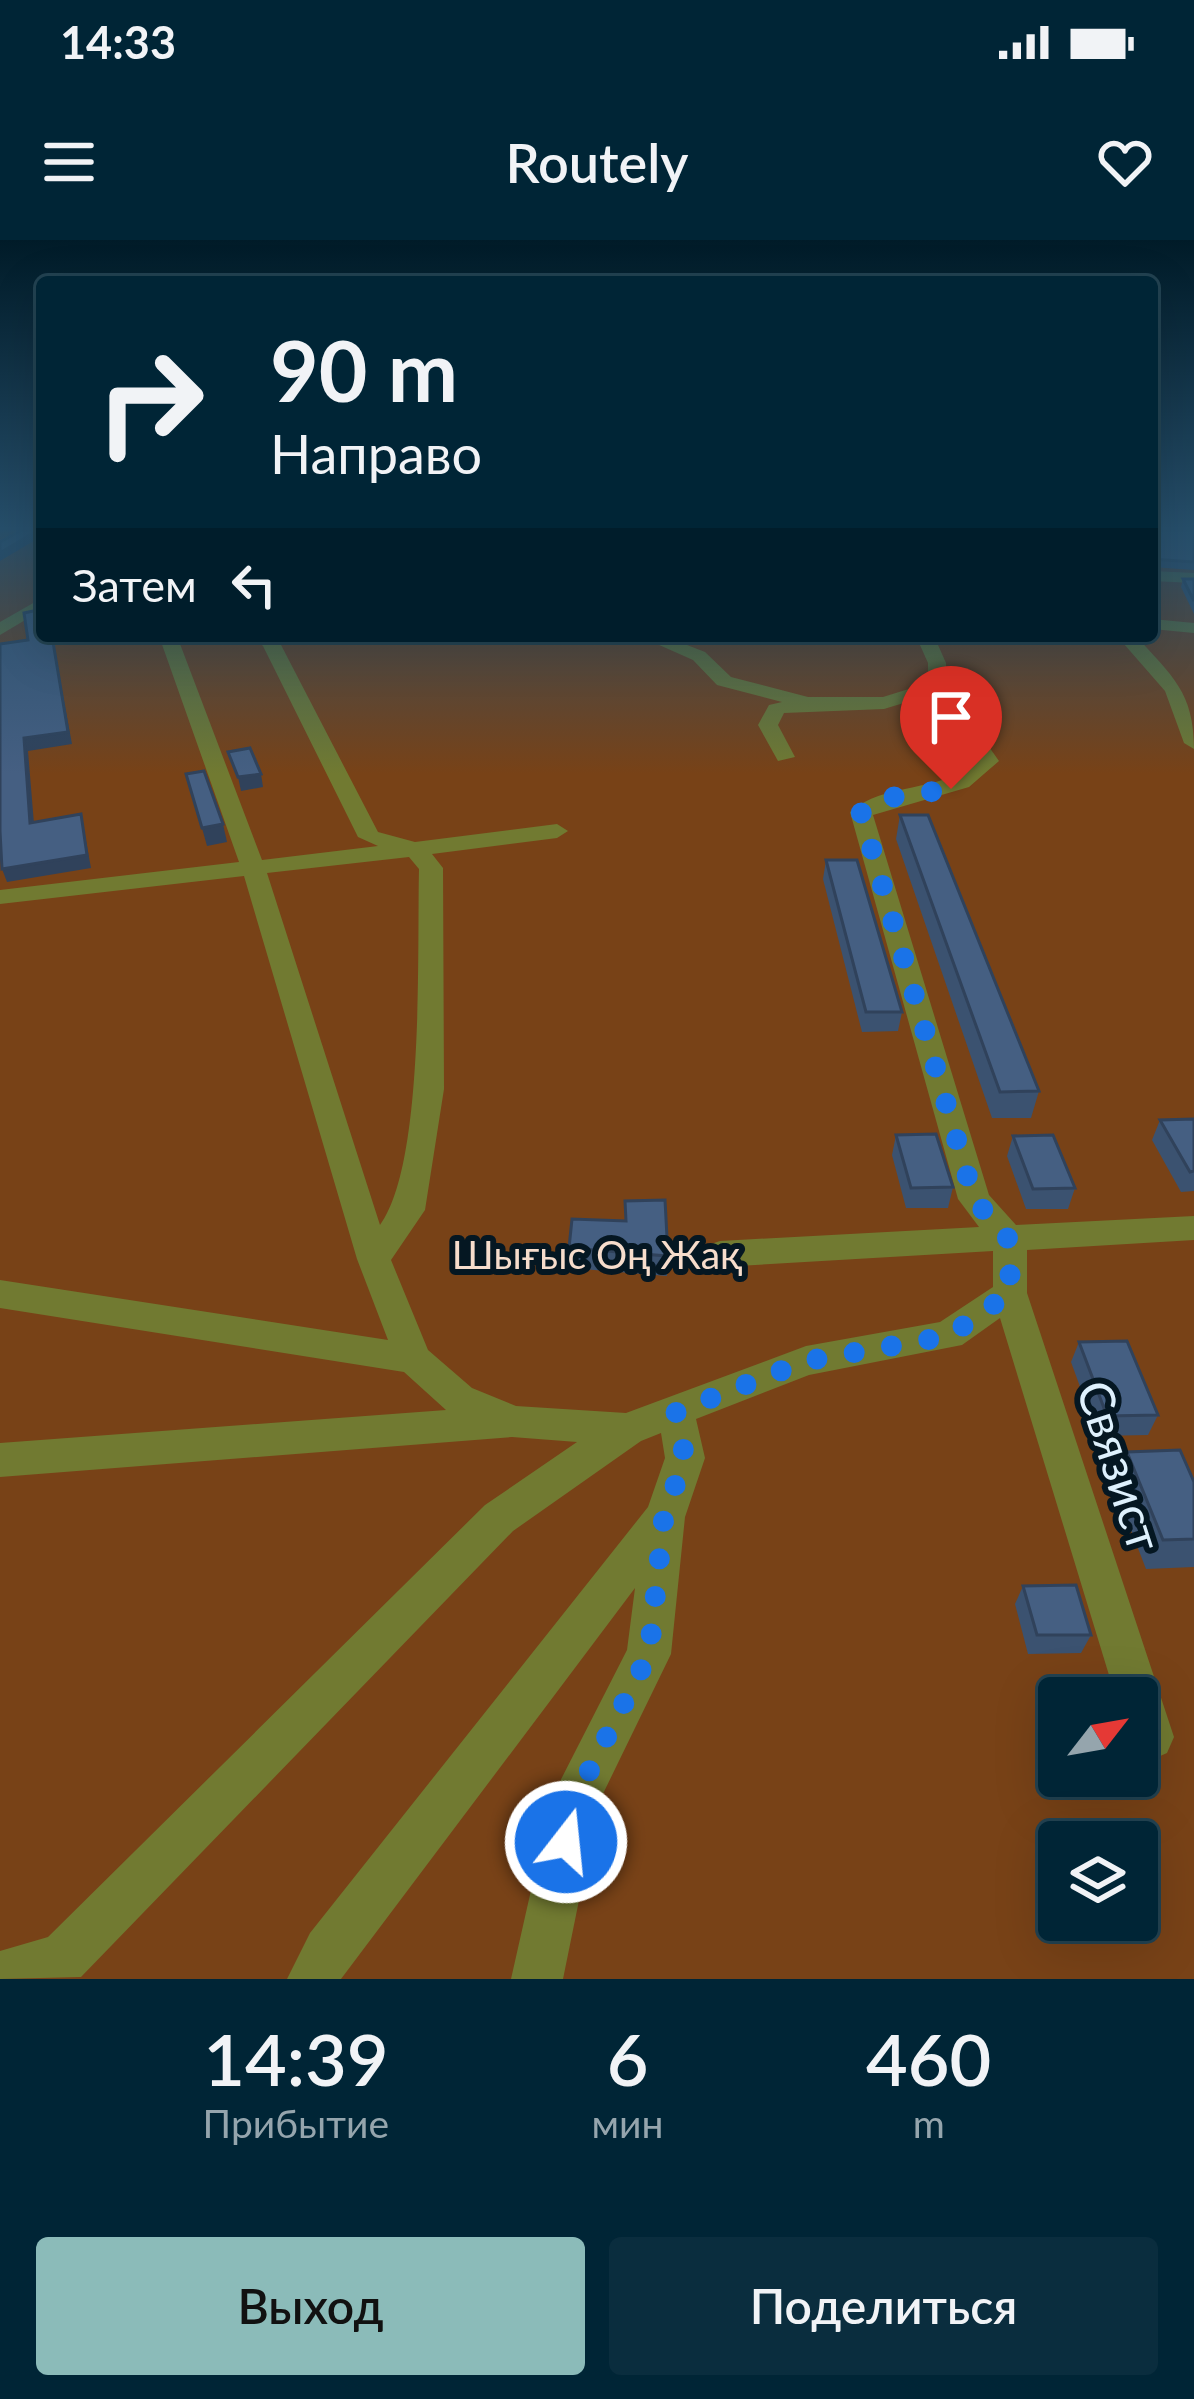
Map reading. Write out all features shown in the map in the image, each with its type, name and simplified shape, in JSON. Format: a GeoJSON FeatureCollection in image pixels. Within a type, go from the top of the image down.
{"type":"FeatureCollection","features":[{"type":"Feature","properties":{"kind":"street"},"geometry":{"type":"LineString","coordinates":[[0,630],[29,611]]}},
{"type":"Feature","properties":{"kind":"street"},"geometry":{"type":"LineString","coordinates":[[1158,624],[1194,628]]}},
{"type":"Feature","properties":{"kind":"street"},"geometry":{"type":"LineString","coordinates":[[170,642],[253,868],[374,1259],[414,1359],[459,1399],[514,1422]]}},
{"type":"Feature","properties":{"kind":"street"},"geometry":{"type":"LineString","coordinates":[[270,642],[369,837],[415,849],[431,868],[429,1089],[409,1210],[374,1259]]}},
{"type":"Feature","properties":{"kind":"street"},"geometry":{"type":"LineString","coordinates":[[663,642],[699,656],[724,681],[808,704]]}},
{"type":"Feature","properties":{"kind":"street"},"geometry":{"type":"LineString","coordinates":[[928,642],[937,663],[937,686],[988,761],[975,777],[951,789],[886,798],[861,812],[974,1199],[1010,1241]]}},
{"type":"Feature","properties":{"kind":"street"},"geometry":{"type":"LineString","coordinates":[[1133,642],[1184,688],[1194,743]]}},
{"type":"Feature","properties":{"kind":"street"},"geometry":{"type":"LineString","coordinates":[[785,757],[768,725],[776,709],[884,703],[937,686]]}},
{"type":"Feature","properties":{"kind":"street"},"geometry":{"type":"LineString","coordinates":[[0,897],[557,831]]}},
{"type":"Feature","properties":{"kind":"street"},"geometry":{"type":"LineString","coordinates":[[719,1254],[1194,1228]]}},
{"type":"Feature","properties":{"kind":"street","name":"Связист"},"geometry":{"type":"LineString","coordinates":[[1010,1241],[1010,1293],[1132,1677]]}},
{"type":"Feature","properties":{"kind":"street"},"geometry":{"type":"LineString","coordinates":[[1,1977],[63,1959],[499,1518],[627,1429],[806,1361],[949,1336],[1010,1293]]}},
{"type":"Feature","properties":{"kind":"street"},"geometry":{"type":"LineString","coordinates":[[0,1294],[414,1359]]}},
{"type":"Feature","properties":{"kind":"street"},"geometry":{"type":"LineString","coordinates":[[537,1979],[576,1797],[649,1654],[664,1516],[685,1458],[676,1412]]}},
{"type":"Feature","properties":{"kind":"street"},"geometry":{"type":"LineString","coordinates":[[0,1460],[514,1422],[627,1429]]}},
{"type":"Feature","properties":{"kind":"street"},"geometry":{"type":"LineString","coordinates":[[313,1979],[328,1951],[664,1516]]}},
{"type":"Feature","properties":{"kind":"green space","name":"Шығыс Оң Жақ"},"geometry":{"type":"Polygon","coordinates":[[[0,611],[36,611],[36,642],[1158,642],[1158,611],[1194,611],[1194,1979],[0,1979],[0,611]]]}},
{"type":"Feature","properties":{"kind":"building"},"geometry":{"type":"Polygon","coordinates":[[[36,611],[36,642],[53,642],[68,732],[24,738],[30,823],[81,814],[87,855],[2,869],[0,644],[28,640],[24,613],[36,611]]]}},
{"type":"Feature","properties":{"kind":"building"},"geometry":{"type":"Polygon","coordinates":[[[250,748],[261,774],[238,777],[228,752],[250,748]]]}},
{"type":"Feature","properties":{"kind":"building"},"geometry":{"type":"Polygon","coordinates":[[[204,771],[223,824],[202,828],[186,774],[204,771]]]}},
{"type":"Feature","properties":{"kind":"building"},"geometry":{"type":"Polygon","coordinates":[[[900,815],[928,815],[1039,1091],[1000,1092],[900,815]]]}},
{"type":"Feature","properties":{"kind":"building"},"geometry":{"type":"Polygon","coordinates":[[[826,860],[857,860],[902,1012],[866,1012],[826,860]]]}},
{"type":"Feature","properties":{"kind":"building"},"geometry":{"type":"Polygon","coordinates":[[[1194,1119],[1194,1171],[1190,1172],[1160,1120],[1194,1119]]]}},
{"type":"Feature","properties":{"kind":"building"},"geometry":{"type":"Polygon","coordinates":[[[936,1134],[953,1187],[911,1188],[896,1135],[936,1134]]]}},
{"type":"Feature","properties":{"kind":"building"},"geometry":{"type":"Polygon","coordinates":[[[1053,1135],[1075,1188],[1033,1189],[1013,1136],[1053,1135]]]}},
{"type":"Feature","properties":{"kind":"building"},"geometry":{"type":"Polygon","coordinates":[[[665,1200],[668,1256],[569,1248],[572,1219],[626,1221],[625,1201],[665,1200]]]}},
{"type":"Feature","properties":{"kind":"building"},"geometry":{"type":"Polygon","coordinates":[[[1127,1341],[1158,1415],[1107,1416],[1079,1342],[1127,1341]]]}},
{"type":"Feature","properties":{"kind":"building"},"geometry":{"type":"Polygon","coordinates":[[[1180,1450],[1194,1482],[1194,1539],[1163,1540],[1127,1452],[1180,1450]]]}},
{"type":"Feature","properties":{"kind":"building"},"geometry":{"type":"Polygon","coordinates":[[[1076,1585],[1091,1635],[1037,1635],[1023,1586],[1076,1585]]]}},
{"type":"Feature","properties":{"kind":"route"},"geometry":{"type":"LineString","coordinates":[[566,1842],[576,1797],[649,1654],[664,1516],[685,1458],[676,1412],[806,1361],[949,1336],[1010,1293],[1010,1241],[974,1199],[861,812],[886,798],[951,789]]}}]}
